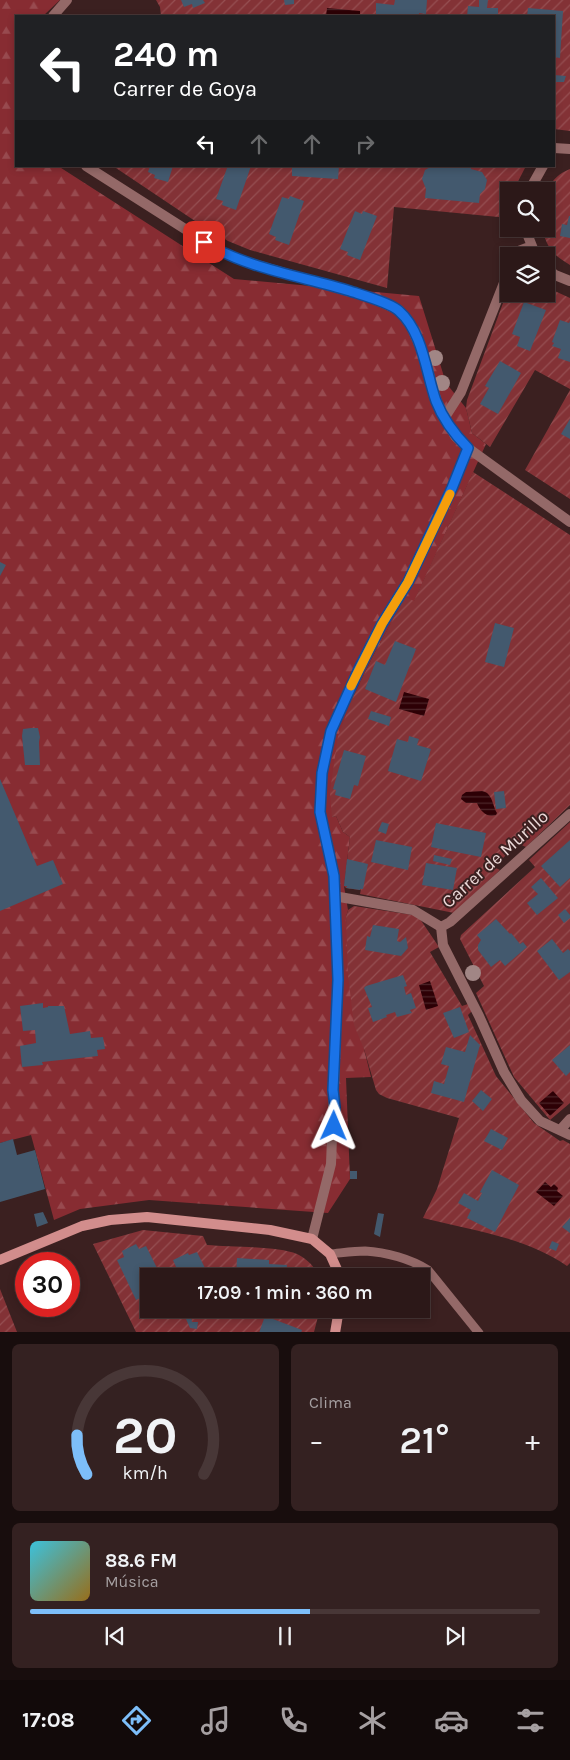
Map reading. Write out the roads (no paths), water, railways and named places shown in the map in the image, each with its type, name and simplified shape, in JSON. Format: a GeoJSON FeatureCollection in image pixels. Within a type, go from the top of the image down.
{"type":"FeatureCollection","features":[{"type":"Feature","properties":{"kind":"street"},"geometry":{"type":"LineString","coordinates":[[54,15],[67,0]]}},
{"type":"Feature","properties":{"kind":"street"},"geometry":{"type":"LineString","coordinates":[[555,148],[570,149]]}},
{"type":"Feature","properties":{"kind":"street"},"geometry":{"type":"LineString","coordinates":[[88,167],[218,250],[246,262],[370,297],[399,310],[411,326],[423,353],[437,402],[456,436],[468,448],[570,522]]}},
{"type":"Feature","properties":{"kind":"street"},"geometry":{"type":"LineString","coordinates":[[534,182],[543,167]]}},
{"type":"Feature","properties":{"kind":"street"},"geometry":{"type":"LineString","coordinates":[[529,237],[532,246]]}},
{"type":"Feature","properties":{"kind":"street"},"geometry":{"type":"LineString","coordinates":[[555,275],[570,282]]}},
{"type":"Feature","properties":{"kind":"street"},"geometry":{"type":"LineString","coordinates":[[444,417],[461,392],[500,293]]}},
{"type":"Feature","properties":{"kind":"street"},"geometry":{"type":"LineString","coordinates":[[312,1239],[331,1164],[338,980],[334,876],[320,812],[322,773],[331,731],[382,624],[408,582],[452,488],[468,448]]}},
{"type":"Feature","properties":{"kind":"street","name":"Carrer de Murillo"},"geometry":{"type":"LineString","coordinates":[[441,927],[450,922],[570,814]]}},
{"type":"Feature","properties":{"kind":"street"},"geometry":{"type":"LineString","coordinates":[[334,896],[413,910],[441,927],[443,945],[479,1016],[504,1072],[520,1100],[540,1121],[570,1135]]}},
{"type":"Feature","properties":{"kind":"street"},"geometry":{"type":"LineString","coordinates":[[560,1130],[570,1119]]}},
{"type":"Feature","properties":{"kind":"street"},"geometry":{"type":"LineString","coordinates":[[0,1260],[82,1226],[110,1220],[147,1217],[270,1230],[312,1239],[330,1254],[336,1268]]}},
{"type":"Feature","properties":{"kind":"street"},"geometry":{"type":"LineString","coordinates":[[335,1332],[337,1318]]}},
{"type":"Feature","properties":{"kind":"lane"},"geometry":{"type":"LineString","coordinates":[[330,1254],[370,1252],[417,1263],[428,1270],[479,1332]]}}]}
